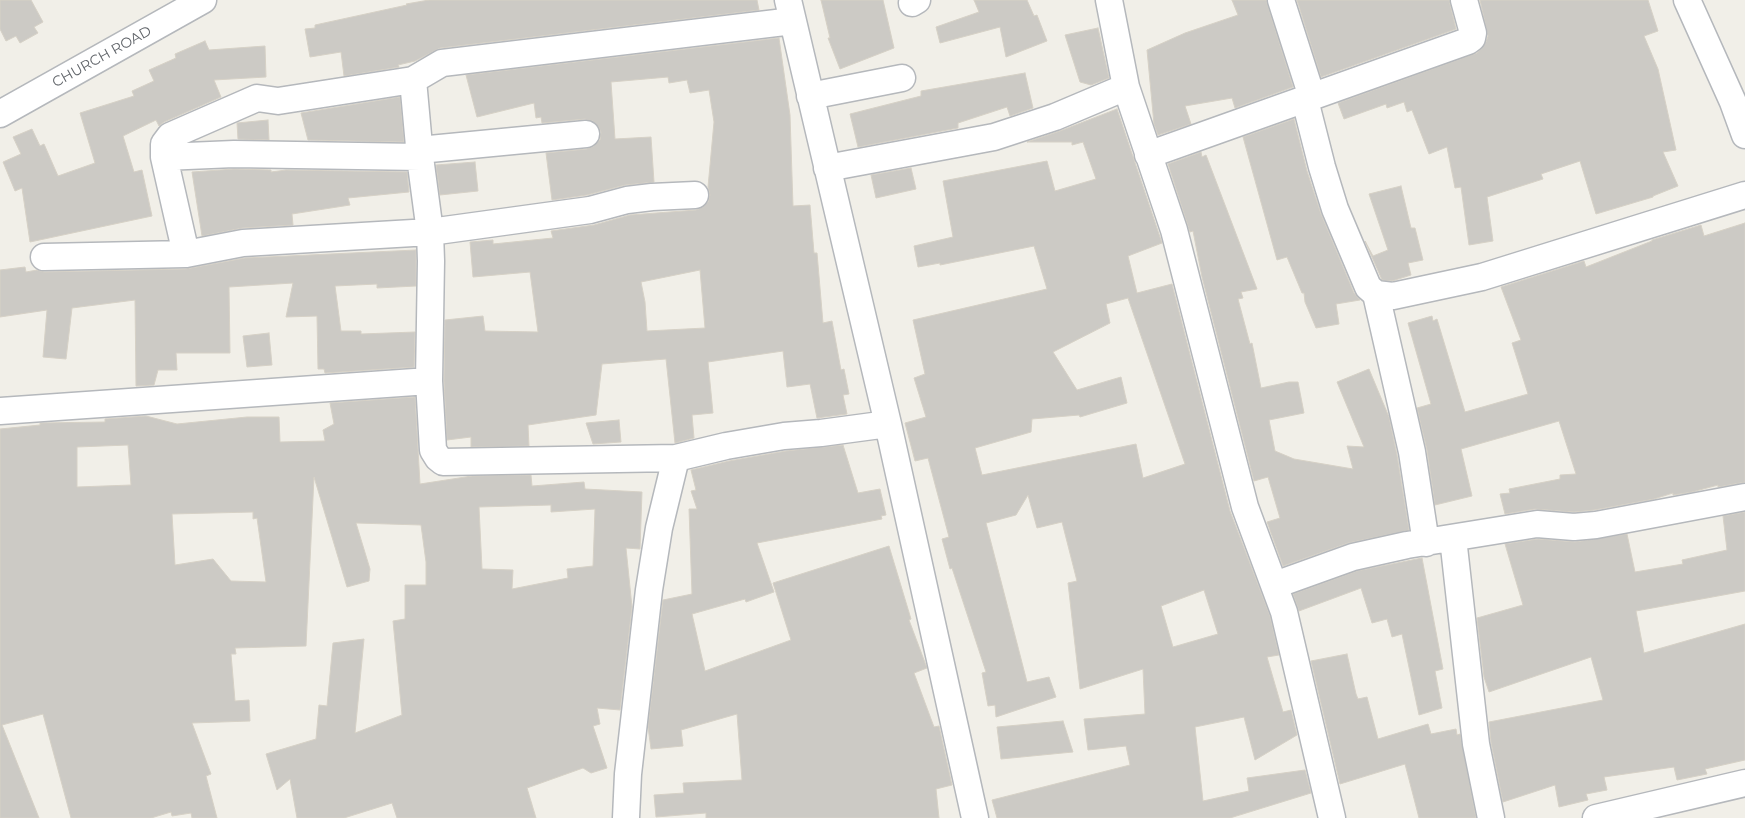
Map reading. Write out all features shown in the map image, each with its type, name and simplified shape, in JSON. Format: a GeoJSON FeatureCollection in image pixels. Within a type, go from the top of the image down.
{"type":"FeatureCollection","features":[{"type":"Feature","properties":{"kind":"street","name":"CHURCH ROAD"},"geometry":{"type":"LineString","coordinates":[[0,114],[203,0]]}},
{"type":"Feature","properties":{"kind":"street"},"geometry":{"type":"LineString","coordinates":[[1109,0],[1126,87],[1174,230],[1245,507],[1284,612],[1332,818]]}},
{"type":"Feature","properties":{"kind":"street"},"geometry":{"type":"LineString","coordinates":[[1282,0],[1309,99],[1322,167],[1336,209],[1368,287],[1376,294],[1393,296],[1482,277],[1745,195]]}},
{"type":"Feature","properties":{"kind":"street"},"geometry":{"type":"LineString","coordinates":[[1148,155],[1468,41],[1474,33],[1464,0]]}},
{"type":"Feature","properties":{"kind":"street"},"geometry":{"type":"LineString","coordinates":[[1687,0],[1733,102],[1745,136]]}},
{"type":"Feature","properties":{"kind":"street"},"geometry":{"type":"LineString","coordinates":[[186,254],[164,157],[164,144],[170,136],[257,98],[278,101],[413,80],[442,63],[790,11],[888,424],[975,818]]}},
{"type":"Feature","properties":{"kind":"street"},"geometry":{"type":"LineString","coordinates":[[810,96],[902,78]]}},
{"type":"Feature","properties":{"kind":"street"},"geometry":{"type":"LineString","coordinates":[[413,80],[430,232],[429,381],[433,450],[443,462],[676,458],[726,446],[784,436],[888,424]]}},
{"type":"Feature","properties":{"kind":"street"},"geometry":{"type":"LineString","coordinates":[[827,168],[994,137],[1055,117],[1126,87]]}},
{"type":"Feature","properties":{"kind":"street"},"geometry":{"type":"LineString","coordinates":[[164,157],[234,154],[420,153],[586,134]]}},
{"type":"Feature","properties":{"kind":"street"},"geometry":{"type":"LineString","coordinates":[[44,257],[186,254],[243,243],[430,232],[590,210],[627,200],[695,195]]}},
{"type":"Feature","properties":{"kind":"street"},"geometry":{"type":"LineString","coordinates":[[1376,294],[1412,452],[1426,543]]}},
{"type":"Feature","properties":{"kind":"street"},"geometry":{"type":"LineString","coordinates":[[0,410],[429,381]]}},
{"type":"Feature","properties":{"kind":"street"},"geometry":{"type":"LineString","coordinates":[[626,818],[628,774],[649,590],[659,528],[676,458]]}},
{"type":"Feature","properties":{"kind":"street"},"geometry":{"type":"LineString","coordinates":[[1275,585],[1353,557],[1452,538],[1537,524],[1574,527],[1596,525],[1745,497]]}},
{"type":"Feature","properties":{"kind":"street"},"geometry":{"type":"LineString","coordinates":[[1452,538],[1476,744],[1492,818]]}},
{"type":"Feature","properties":{"kind":"street"},"geometry":{"type":"LineString","coordinates":[[1596,818],[1745,783]]}},
{"type":"Feature","properties":{"kind":"building"},"geometry":{"type":"Polygon","coordinates":[[[0,0],[31,0],[43,22],[34,27],[38,33],[20,43],[16,36],[6,41],[0,29],[0,0]]]}},
{"type":"Feature","properties":{"kind":"building"},"geometry":{"type":"Polygon","coordinates":[[[429,0],[757,0],[759,10],[440,48],[415,61],[398,65],[399,67],[344,76],[341,52],[310,57],[305,29],[315,28],[315,25],[429,0]]]}},
{"type":"Feature","properties":{"kind":"building"},"geometry":{"type":"Polygon","coordinates":[[[821,0],[883,0],[894,48],[840,69],[828,38],[830,38],[821,0]]]}},
{"type":"Feature","properties":{"kind":"building"},"geometry":{"type":"Polygon","coordinates":[[[974,0],[1027,0],[1034,16],[1037,15],[1047,41],[1006,57],[1000,27],[940,43],[936,27],[979,12],[974,0]]]}},
{"type":"Feature","properties":{"kind":"building"},"geometry":{"type":"Polygon","coordinates":[[[1232,0],[1266,0],[1293,87],[1235,108],[1232,98],[1185,106],[1191,124],[1158,135],[1154,124],[1147,50],[1185,33],[1238,15],[1232,0]]]}},
{"type":"Feature","properties":{"kind":"building"},"geometry":{"type":"Polygon","coordinates":[[[1297,0],[1449,0],[1456,29],[1321,77],[1297,0]]]}},
{"type":"Feature","properties":{"kind":"building"},"geometry":{"type":"Polygon","coordinates":[[[1480,0],[1648,0],[1658,31],[1644,36],[1658,69],[1676,150],[1663,152],[1678,186],[1653,197],[1596,214],[1580,161],[1541,174],[1543,179],[1487,197],[1493,241],[1469,245],[1461,187],[1455,188],[1447,147],[1429,154],[1412,110],[1407,112],[1404,102],[1387,108],[1386,104],[1344,119],[1338,103],[1477,53],[1486,42],[1488,36],[1480,0]]]}},
{"type":"Feature","properties":{"kind":"building"},"geometry":{"type":"Polygon","coordinates":[[[1098,28],[1109,78],[1091,85],[1080,82],[1065,35],[1098,28]]]}},
{"type":"Feature","properties":{"kind":"building"},"geometry":{"type":"Polygon","coordinates":[[[779,38],[790,115],[793,206],[810,205],[814,253],[817,253],[823,323],[832,321],[841,370],[844,369],[849,394],[843,395],[847,414],[817,418],[810,384],[787,387],[783,351],[708,362],[713,413],[692,415],[694,438],[675,443],[666,359],[602,364],[596,415],[528,425],[529,446],[471,447],[471,437],[447,440],[444,381],[445,320],[483,316],[485,331],[538,332],[530,272],[473,277],[470,242],[493,240],[493,244],[553,238],[551,231],[594,225],[630,215],[696,210],[703,207],[708,202],[710,195],[708,187],[714,122],[709,90],[690,93],[687,80],[669,83],[668,77],[611,82],[615,139],[651,137],[654,182],[625,185],[587,195],[552,200],[546,153],[587,149],[594,146],[600,140],[601,132],[598,126],[593,121],[585,119],[542,123],[541,117],[536,118],[534,103],[477,117],[466,75],[779,38]],[[700,270],[641,282],[645,302],[647,331],[705,328],[700,270]]]}},
{"type":"Feature","properties":{"kind":"building"},"geometry":{"type":"Polygon","coordinates":[[[205,41],[209,50],[265,46],[266,77],[214,80],[221,97],[164,122],[159,126],[156,120],[123,136],[134,172],[142,170],[152,216],[30,242],[22,188],[15,191],[3,162],[21,154],[13,137],[32,129],[40,146],[44,144],[58,176],[95,163],[80,113],[134,96],[132,91],[154,81],[149,70],[176,58],[175,54],[205,41]]]}},
{"type":"Feature","properties":{"kind":"building"},"geometry":{"type":"Polygon","coordinates":[[[1025,73],[1033,108],[1010,116],[1007,107],[958,123],[958,128],[858,147],[850,114],[921,96],[921,91],[1025,73]]]}},
{"type":"Feature","properties":{"kind":"building"},"geometry":{"type":"Polygon","coordinates":[[[400,97],[404,142],[308,140],[301,113],[400,97]]]}},
{"type":"Feature","properties":{"kind":"building"},"geometry":{"type":"Polygon","coordinates":[[[1117,109],[1162,243],[1128,256],[1137,293],[1172,284],[1230,511],[1270,616],[1279,655],[1267,657],[1283,712],[1291,710],[1297,735],[1255,760],[1244,717],[1195,727],[1203,801],[1249,791],[1247,778],[1305,770],[1311,793],[1230,818],[997,818],[992,800],[1130,765],[1126,746],[1088,750],[1084,719],[1145,714],[1143,669],[1080,689],[1068,583],[1077,581],[1062,522],[1037,528],[1028,495],[1016,515],[986,523],[1027,682],[1049,677],[1056,697],[996,717],[995,705],[988,706],[982,673],[986,672],[952,568],[950,569],[942,539],[949,537],[928,458],[915,461],[905,423],[926,417],[914,378],[925,374],[913,320],[1047,289],[1034,246],[940,265],[940,263],[918,267],[914,246],[953,237],[943,181],[1047,161],[1055,191],[1096,179],[1083,142],[1072,145],[1072,142],[1027,142],[1117,109]],[[1128,298],[1106,304],[1110,323],[1053,352],[1077,390],[1121,377],[1127,403],[1080,417],[1079,415],[1032,419],[1031,432],[975,448],[982,475],[1136,444],[1143,478],[1185,464],[1128,298]],[[1204,590],[1161,606],[1173,647],[1218,634],[1204,590]]]}},
{"type":"Feature","properties":{"kind":"building"},"geometry":{"type":"Polygon","coordinates":[[[1294,119],[1307,171],[1321,214],[1354,293],[1360,300],[1336,304],[1339,324],[1316,328],[1305,302],[1304,293],[1302,293],[1287,257],[1277,260],[1243,137],[1294,119]]]}},
{"type":"Feature","properties":{"kind":"building"},"geometry":{"type":"Polygon","coordinates":[[[268,120],[269,140],[238,139],[237,123],[268,120]]]}},
{"type":"Feature","properties":{"kind":"building"},"geometry":{"type":"Polygon","coordinates":[[[1201,152],[1202,157],[1206,155],[1257,289],[1241,292],[1243,298],[1238,299],[1250,344],[1252,343],[1261,388],[1298,382],[1304,413],[1269,420],[1275,451],[1294,459],[1353,469],[1347,446],[1364,447],[1337,382],[1369,369],[1389,417],[1409,530],[1348,543],[1283,566],[1267,522],[1280,518],[1268,477],[1254,481],[1202,277],[1193,231],[1190,232],[1168,164],[1201,152]]]}},
{"type":"Feature","properties":{"kind":"building"},"geometry":{"type":"Polygon","coordinates":[[[475,162],[478,191],[440,195],[436,165],[475,162]]]}},
{"type":"Feature","properties":{"kind":"building"},"geometry":{"type":"Polygon","coordinates":[[[911,168],[916,189],[876,198],[871,175],[911,168]]]}},
{"type":"Feature","properties":{"kind":"building"},"geometry":{"type":"Polygon","coordinates":[[[234,169],[271,170],[271,172],[286,170],[407,172],[409,192],[348,198],[350,205],[292,214],[293,225],[242,228],[202,236],[192,172],[234,169]]]}},
{"type":"Feature","properties":{"kind":"building"},"geometry":{"type":"Polygon","coordinates":[[[1401,186],[1411,228],[1415,228],[1423,260],[1408,263],[1411,275],[1392,281],[1382,280],[1365,241],[1373,256],[1388,250],[1369,194],[1401,186]]]}},
{"type":"Feature","properties":{"kind":"building"},"geometry":{"type":"Polygon","coordinates":[[[1745,223],[1745,482],[1718,487],[1718,485],[1673,495],[1673,493],[1654,499],[1594,510],[1574,512],[1535,509],[1505,514],[1500,494],[1510,493],[1509,489],[1560,479],[1560,475],[1576,474],[1559,421],[1461,449],[1472,496],[1435,505],[1427,450],[1417,408],[1431,404],[1408,323],[1432,316],[1433,321],[1437,319],[1465,412],[1528,394],[1512,343],[1521,340],[1501,287],[1584,261],[1586,267],[1652,240],[1701,225],[1704,236],[1745,223]]]}},
{"type":"Feature","properties":{"kind":"building"},"geometry":{"type":"Polygon","coordinates":[[[416,250],[416,286],[377,288],[377,284],[335,286],[341,331],[361,331],[361,334],[415,332],[414,367],[325,373],[324,369],[318,369],[317,316],[286,317],[293,283],[229,287],[230,353],[176,353],[177,370],[158,370],[154,385],[136,386],[135,300],[72,308],[66,359],[43,357],[47,310],[0,317],[0,270],[25,267],[26,272],[37,270],[44,272],[186,269],[245,258],[416,250]]]}},
{"type":"Feature","properties":{"kind":"building"},"geometry":{"type":"Polygon","coordinates":[[[269,333],[272,365],[247,367],[243,336],[269,333]]]}},
{"type":"Feature","properties":{"kind":"building"},"geometry":{"type":"Polygon","coordinates":[[[415,397],[420,484],[472,476],[531,475],[532,486],[584,482],[585,489],[642,492],[640,549],[626,548],[632,607],[620,710],[597,708],[600,724],[593,726],[607,768],[591,773],[583,768],[527,788],[536,818],[397,818],[392,803],[344,818],[297,818],[290,779],[277,790],[266,754],[316,739],[319,705],[327,706],[333,643],[364,639],[355,733],[402,715],[393,621],[405,619],[405,585],[426,585],[426,562],[421,525],[356,523],[370,569],[369,581],[347,587],[314,477],[306,646],[235,648],[236,654],[231,654],[235,701],[249,700],[250,721],[192,723],[211,774],[206,776],[217,818],[192,818],[191,813],[172,816],[171,812],[151,818],[71,818],[43,714],[2,725],[39,818],[0,818],[0,429],[40,425],[40,423],[105,422],[105,419],[146,416],[177,424],[247,417],[279,417],[280,442],[325,441],[323,430],[334,424],[330,403],[415,397]],[[128,445],[77,447],[77,487],[131,485],[128,445]],[[551,505],[479,507],[482,569],[513,570],[512,589],[568,578],[567,569],[593,566],[595,509],[551,512],[551,505]],[[253,512],[172,514],[175,565],[213,559],[231,581],[266,582],[257,518],[253,519],[253,512]]]}},
{"type":"Feature","properties":{"kind":"building"},"geometry":{"type":"Polygon","coordinates":[[[619,420],[621,442],[593,444],[586,423],[619,420]]]}},
{"type":"Feature","properties":{"kind":"building"},"geometry":{"type":"Polygon","coordinates":[[[843,445],[858,493],[880,489],[886,515],[881,516],[882,519],[757,543],[774,592],[746,602],[745,599],[692,614],[705,671],[791,640],[773,583],[889,546],[911,619],[909,620],[927,668],[914,673],[934,727],[939,726],[952,785],[936,789],[939,818],[706,818],[706,813],[656,817],[654,795],[684,793],[683,783],[742,780],[737,714],[681,730],[683,746],[651,749],[648,727],[663,600],[692,594],[689,509],[697,509],[691,491],[696,490],[691,470],[786,451],[843,445]]]}},
{"type":"Feature","properties":{"kind":"building"},"geometry":{"type":"Polygon","coordinates":[[[1745,512],[1745,591],[1636,611],[1644,653],[1745,624],[1745,760],[1705,769],[1707,774],[1677,780],[1674,767],[1604,777],[1607,790],[1586,794],[1588,800],[1559,807],[1555,785],[1503,802],[1489,722],[1603,700],[1591,657],[1489,692],[1484,677],[1477,618],[1523,605],[1505,544],[1538,539],[1575,542],[1627,534],[1635,572],[1683,564],[1682,560],[1727,550],[1723,516],[1745,512]]]}},
{"type":"Feature","properties":{"kind":"building"},"geometry":{"type":"Polygon","coordinates":[[[1422,558],[1443,669],[1435,671],[1442,708],[1419,715],[1402,634],[1392,637],[1387,619],[1372,623],[1361,588],[1299,611],[1293,594],[1357,571],[1422,558]]]}},
{"type":"Feature","properties":{"kind":"building"},"geometry":{"type":"Polygon","coordinates":[[[1347,654],[1356,694],[1358,699],[1367,697],[1378,739],[1428,724],[1431,734],[1456,729],[1457,735],[1460,734],[1476,818],[1419,818],[1405,764],[1340,784],[1311,661],[1347,654]]]}},
{"type":"Feature","properties":{"kind":"building"},"geometry":{"type":"Polygon","coordinates":[[[1063,721],[1073,752],[1001,759],[997,727],[1063,721]]]}}]}
